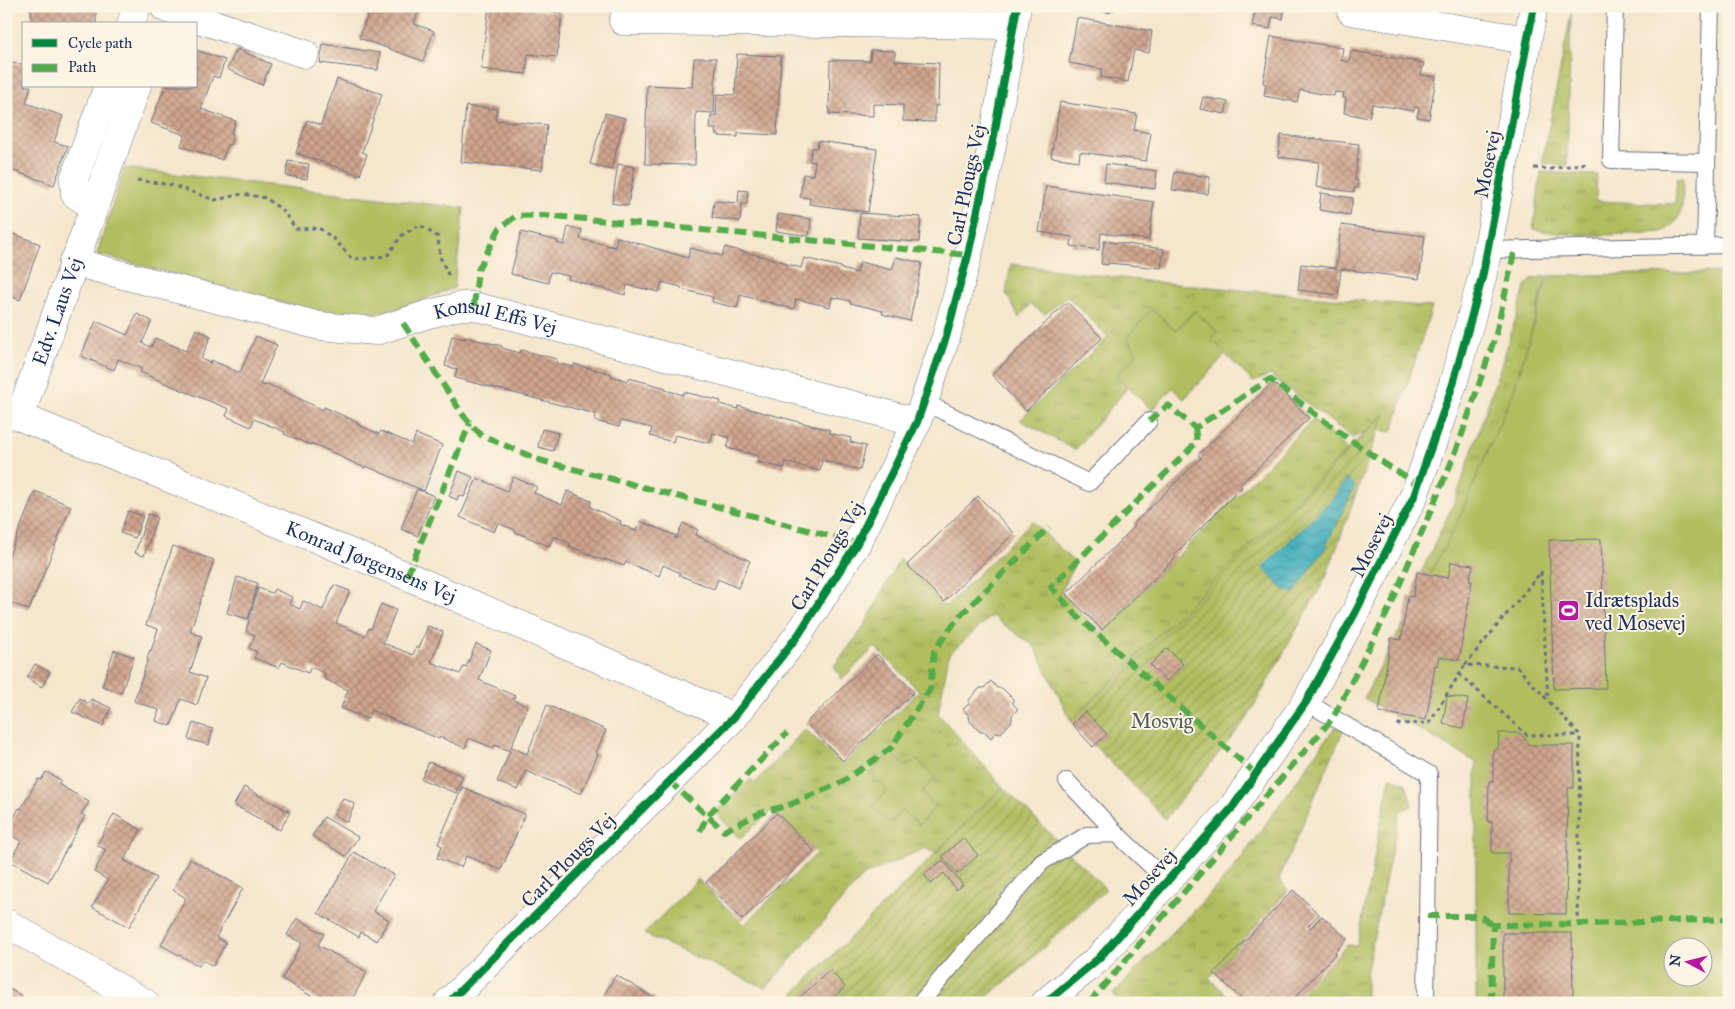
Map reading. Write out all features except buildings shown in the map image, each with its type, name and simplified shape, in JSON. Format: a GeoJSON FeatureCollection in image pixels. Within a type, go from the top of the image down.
{"type":"FeatureCollection","features":[{"type":"Feature","properties":{"kind":"street"},"geometry":{"type":"LineString","coordinates":[[132,22],[137,6]]}},
{"type":"Feature","properties":{"kind":"street","name":"Mosevej"},"geometry":{"type":"LineString","coordinates":[[1045,1003],[1098,958],[1168,882],[1232,808],[1306,702],[1355,613],[1414,496],[1453,384],[1482,278],[1534,6]]}},
{"type":"Feature","properties":{"kind":"street"},"geometry":{"type":"LineString","coordinates":[[1351,11],[1527,40]]}},
{"type":"Feature","properties":{"kind":"street"},"geometry":{"type":"LineString","coordinates":[[163,13],[194,22]]}},
{"type":"Feature","properties":{"kind":"street"},"geometry":{"type":"LineString","coordinates":[[623,21],[1015,16]]}},
{"type":"Feature","properties":{"kind":"street","name":"Carl Plougs Vej"},"geometry":{"type":"LineString","coordinates":[[448,1003],[734,717],[799,634],[857,543],[920,412],[946,337],[968,255],[993,141],[1015,16]]}},
{"type":"Feature","properties":{"kind":"street"},"geometry":{"type":"LineString","coordinates":[[198,23],[306,54]]}},
{"type":"Feature","properties":{"kind":"street"},"geometry":{"type":"LineString","coordinates":[[93,206],[76,194],[74,179],[107,88]]}},
{"type":"Feature","properties":{"kind":"street","name":"Edv. Laus Vej"},"geometry":{"type":"LineString","coordinates":[[13,413],[73,262],[136,88]]}},
{"type":"Feature","properties":{"kind":"street","name":"Konsul Effs Vej"},"geometry":{"type":"LineString","coordinates":[[73,262],[320,326],[376,332],[429,314],[461,306],[486,309],[920,412]]}},
{"type":"Feature","properties":{"kind":"street","name":"Konrad Jørgensens Vej"},"geometry":{"type":"LineString","coordinates":[[13,413],[408,576],[734,717]]}},
{"type":"Feature","properties":{"kind":"street"},"geometry":{"type":"LineString","coordinates":[[6,923],[145,1003]]}},
{"type":"Feature","properties":{"kind":"lane"},"geometry":{"type":"LineString","coordinates":[[1615,6],[1611,160],[1707,162]]}},
{"type":"Feature","properties":{"kind":"lane"},"geometry":{"type":"LineString","coordinates":[[1705,246],[1711,6]]}},
{"type":"Feature","properties":{"kind":"lane"},"geometry":{"type":"LineString","coordinates":[[1487,250],[1729,245]]}},
{"type":"Feature","properties":{"kind":"lane"},"geometry":{"type":"LineString","coordinates":[[920,412],[1089,483],[1149,422]]}},
{"type":"Feature","properties":{"kind":"lane"},"geometry":{"type":"LineString","coordinates":[[1306,702],[1429,774],[1426,1003]]}},
{"type":"Feature","properties":{"kind":"lane"},"geometry":{"type":"LineString","coordinates":[[1067,781],[1116,834],[1168,882]]}},
{"type":"Feature","properties":{"kind":"lane"},"geometry":{"type":"LineString","coordinates":[[920,1003],[1042,862],[1087,835],[1116,834]]}},
{"type":"Feature","properties":{"kind":"path"},"geometry":{"type":"LineString","coordinates":[[1503,166],[1551,169],[1611,160]]}},
{"type":"Feature","properties":{"kind":"path"},"geometry":{"type":"LineString","coordinates":[[104,175],[172,185],[214,200],[242,194],[266,198],[283,211],[296,229],[319,228],[334,239],[351,258],[388,256],[402,235],[420,225],[438,237],[440,257],[461,306]]}},
{"type":"Feature","properties":{"kind":"path"},"geometry":{"type":"LineString","coordinates":[[1382,746],[1399,724],[1429,723],[1459,674],[1541,572],[1548,701]]}},
{"type":"Feature","properties":{"kind":"path"},"geometry":{"type":"LineString","coordinates":[[1465,666],[1517,667],[1580,735],[1578,924]]}},
{"type":"Feature","properties":{"kind":"path"},"geometry":{"type":"LineString","coordinates":[[1459,674],[1527,735],[1580,735]]}},
{"type":"Feature","properties":{"kind":"green space"},"geometry":{"type":"Polygon","coordinates":[[[1571,14],[1567,166],[1542,163],[1571,14]]]}},
{"type":"Feature","properties":{"kind":"green space"},"geometry":{"type":"Polygon","coordinates":[[[124,168],[464,208],[454,288],[406,306],[359,318],[306,309],[97,254],[124,168]]]}},
{"type":"Feature","properties":{"kind":"green space"},"geometry":{"type":"Polygon","coordinates":[[[1541,172],[1597,175],[1596,201],[1675,204],[1677,178],[1683,178],[1682,202],[1679,216],[1670,227],[1662,232],[1581,235],[1533,229],[1541,172]]]}},
{"type":"Feature","properties":{"kind":"green space"},"geometry":{"type":"Polygon","coordinates":[[[1011,264],[1153,282],[1432,307],[1392,432],[1370,429],[1353,438],[1270,375],[1253,382],[1210,339],[1217,332],[1194,311],[1175,331],[1137,354],[1129,386],[1075,450],[1020,420],[1108,337],[1067,296],[1045,314],[1030,304],[1019,318],[1006,293],[1011,264]]]}},
{"type":"Feature","properties":{"kind":"green space","name":"Idrætsplads ved Mosevej"},"geometry":{"type":"Polygon","coordinates":[[[1729,272],[1729,1003],[1476,1003],[1476,762],[1364,698],[1456,525],[1514,390],[1548,276],[1729,272]]]}},
{"type":"Feature","properties":{"kind":"green space"},"geometry":{"type":"Polygon","coordinates":[[[1546,276],[1523,366],[1448,578],[1421,573],[1456,498],[1504,357],[1525,288],[1532,279],[1546,276]]]}},
{"type":"Feature","properties":{"kind":"green space"},"geometry":{"type":"Polygon","coordinates":[[[1152,309],[1175,331],[1195,311],[1217,332],[1211,339],[1226,354],[1184,399],[1172,388],[1152,410],[1116,376],[1137,354],[1127,337],[1152,309]]]}},
{"type":"Feature","properties":{"kind":"green space","name":"Mosvig"},"geometry":{"type":"Polygon","coordinates":[[[1385,413],[1326,577],[1246,720],[1165,819],[1071,721],[1385,413]]]}},
{"type":"Feature","properties":{"kind":"green space"},"geometry":{"type":"Polygon","coordinates":[[[1313,419],[1348,450],[1071,721],[1035,647],[992,616],[949,654],[938,714],[1003,787],[935,853],[925,848],[863,876],[766,988],[644,934],[698,879],[744,925],[817,853],[773,810],[740,838],[715,812],[751,779],[755,783],[805,729],[843,765],[919,691],[875,647],[842,679],[834,666],[862,630],[900,558],[945,607],[1032,521],[1075,563],[1061,592],[1101,633],[1313,419]]]}},
{"type":"Feature","properties":{"kind":"green space"},"geometry":{"type":"Polygon","coordinates":[[[1335,727],[1344,729],[1279,879],[1288,891],[1209,978],[1235,1003],[1121,1003],[1113,994],[1232,871],[1335,727]]]}},
{"type":"Feature","properties":{"kind":"green space"},"geometry":{"type":"Polygon","coordinates":[[[890,752],[906,766],[917,760],[936,777],[921,793],[936,806],[919,825],[902,810],[890,823],[872,807],[887,790],[871,774],[890,752]]]}},
{"type":"Feature","properties":{"kind":"green space"},"geometry":{"type":"Polygon","coordinates":[[[1390,777],[1406,784],[1412,806],[1400,811],[1366,974],[1366,1003],[1292,1003],[1347,945],[1357,946],[1390,777]]]}},
{"type":"Feature","properties":{"kind":"green space"},"geometry":{"type":"Polygon","coordinates":[[[1003,787],[1106,889],[1021,969],[979,1003],[784,1003],[1003,787]]]}},
{"type":"Feature","properties":{"kind":"water"},"geometry":{"type":"Polygon","coordinates":[[[1347,479],[1355,486],[1325,548],[1294,593],[1282,588],[1263,567],[1332,499],[1347,479]]]}},
{"type":"Feature","properties":{"kind":"marked path"},"geometry":{"type":"LineString","coordinates":[[474,306],[478,270],[499,229],[516,216],[543,215],[968,255]]}},
{"type":"Feature","properties":{"kind":"marked path"},"geometry":{"type":"LineString","coordinates":[[1089,1003],[1333,718],[1390,607],[1457,449],[1496,334],[1515,249]]}},
{"type":"Feature","properties":{"kind":"marked path"},"geometry":{"type":"LineString","coordinates":[[403,323],[463,415],[481,435],[539,460],[857,543]]}},
{"type":"Feature","properties":{"kind":"marked path"},"geometry":{"type":"LineString","coordinates":[[1149,421],[1168,405],[1195,428],[1270,379],[1342,434],[1418,485]]}},
{"type":"Feature","properties":{"kind":"marked path"},"geometry":{"type":"LineString","coordinates":[[407,576],[470,423]]}},
{"type":"Feature","properties":{"kind":"marked path"},"geometry":{"type":"LineString","coordinates":[[1195,428],[1197,442],[1051,587],[1078,617],[1256,774]]}},
{"type":"Feature","properties":{"kind":"marked path"},"geometry":{"type":"LineString","coordinates":[[669,781],[724,831],[760,813],[789,805],[842,782],[891,748],[930,689],[934,651],[957,619],[1049,527]]}},
{"type":"Feature","properties":{"kind":"marked path"},"geometry":{"type":"LineString","coordinates":[[700,831],[707,816],[787,733]]}},
{"type":"Feature","properties":{"kind":"marked path"},"geometry":{"type":"LineString","coordinates":[[1427,916],[1476,916],[1483,918],[1493,925]]}},
{"type":"Feature","properties":{"kind":"marked path"},"geometry":{"type":"LineString","coordinates":[[1491,1003],[1493,925],[1729,919]]}},
{"type":"Feature","properties":{"kind":"cycle path"},"geometry":{"type":"LineString","coordinates":[[448,1003],[734,717],[799,634],[857,543],[917,422],[946,337],[968,255],[993,141],[1017,6]]}},
{"type":"Feature","properties":{"kind":"cycle path"},"geometry":{"type":"LineString","coordinates":[[1045,1003],[1099,958],[1232,808],[1306,702],[1355,613],[1414,496],[1453,384],[1482,278],[1534,6]]}},
{"type":"Feature","properties":{"kind":"place","name":"Idrætsplads ved Mosevej"},"geometry":{"type":"Point","coordinates":[1569,611]}}]}
